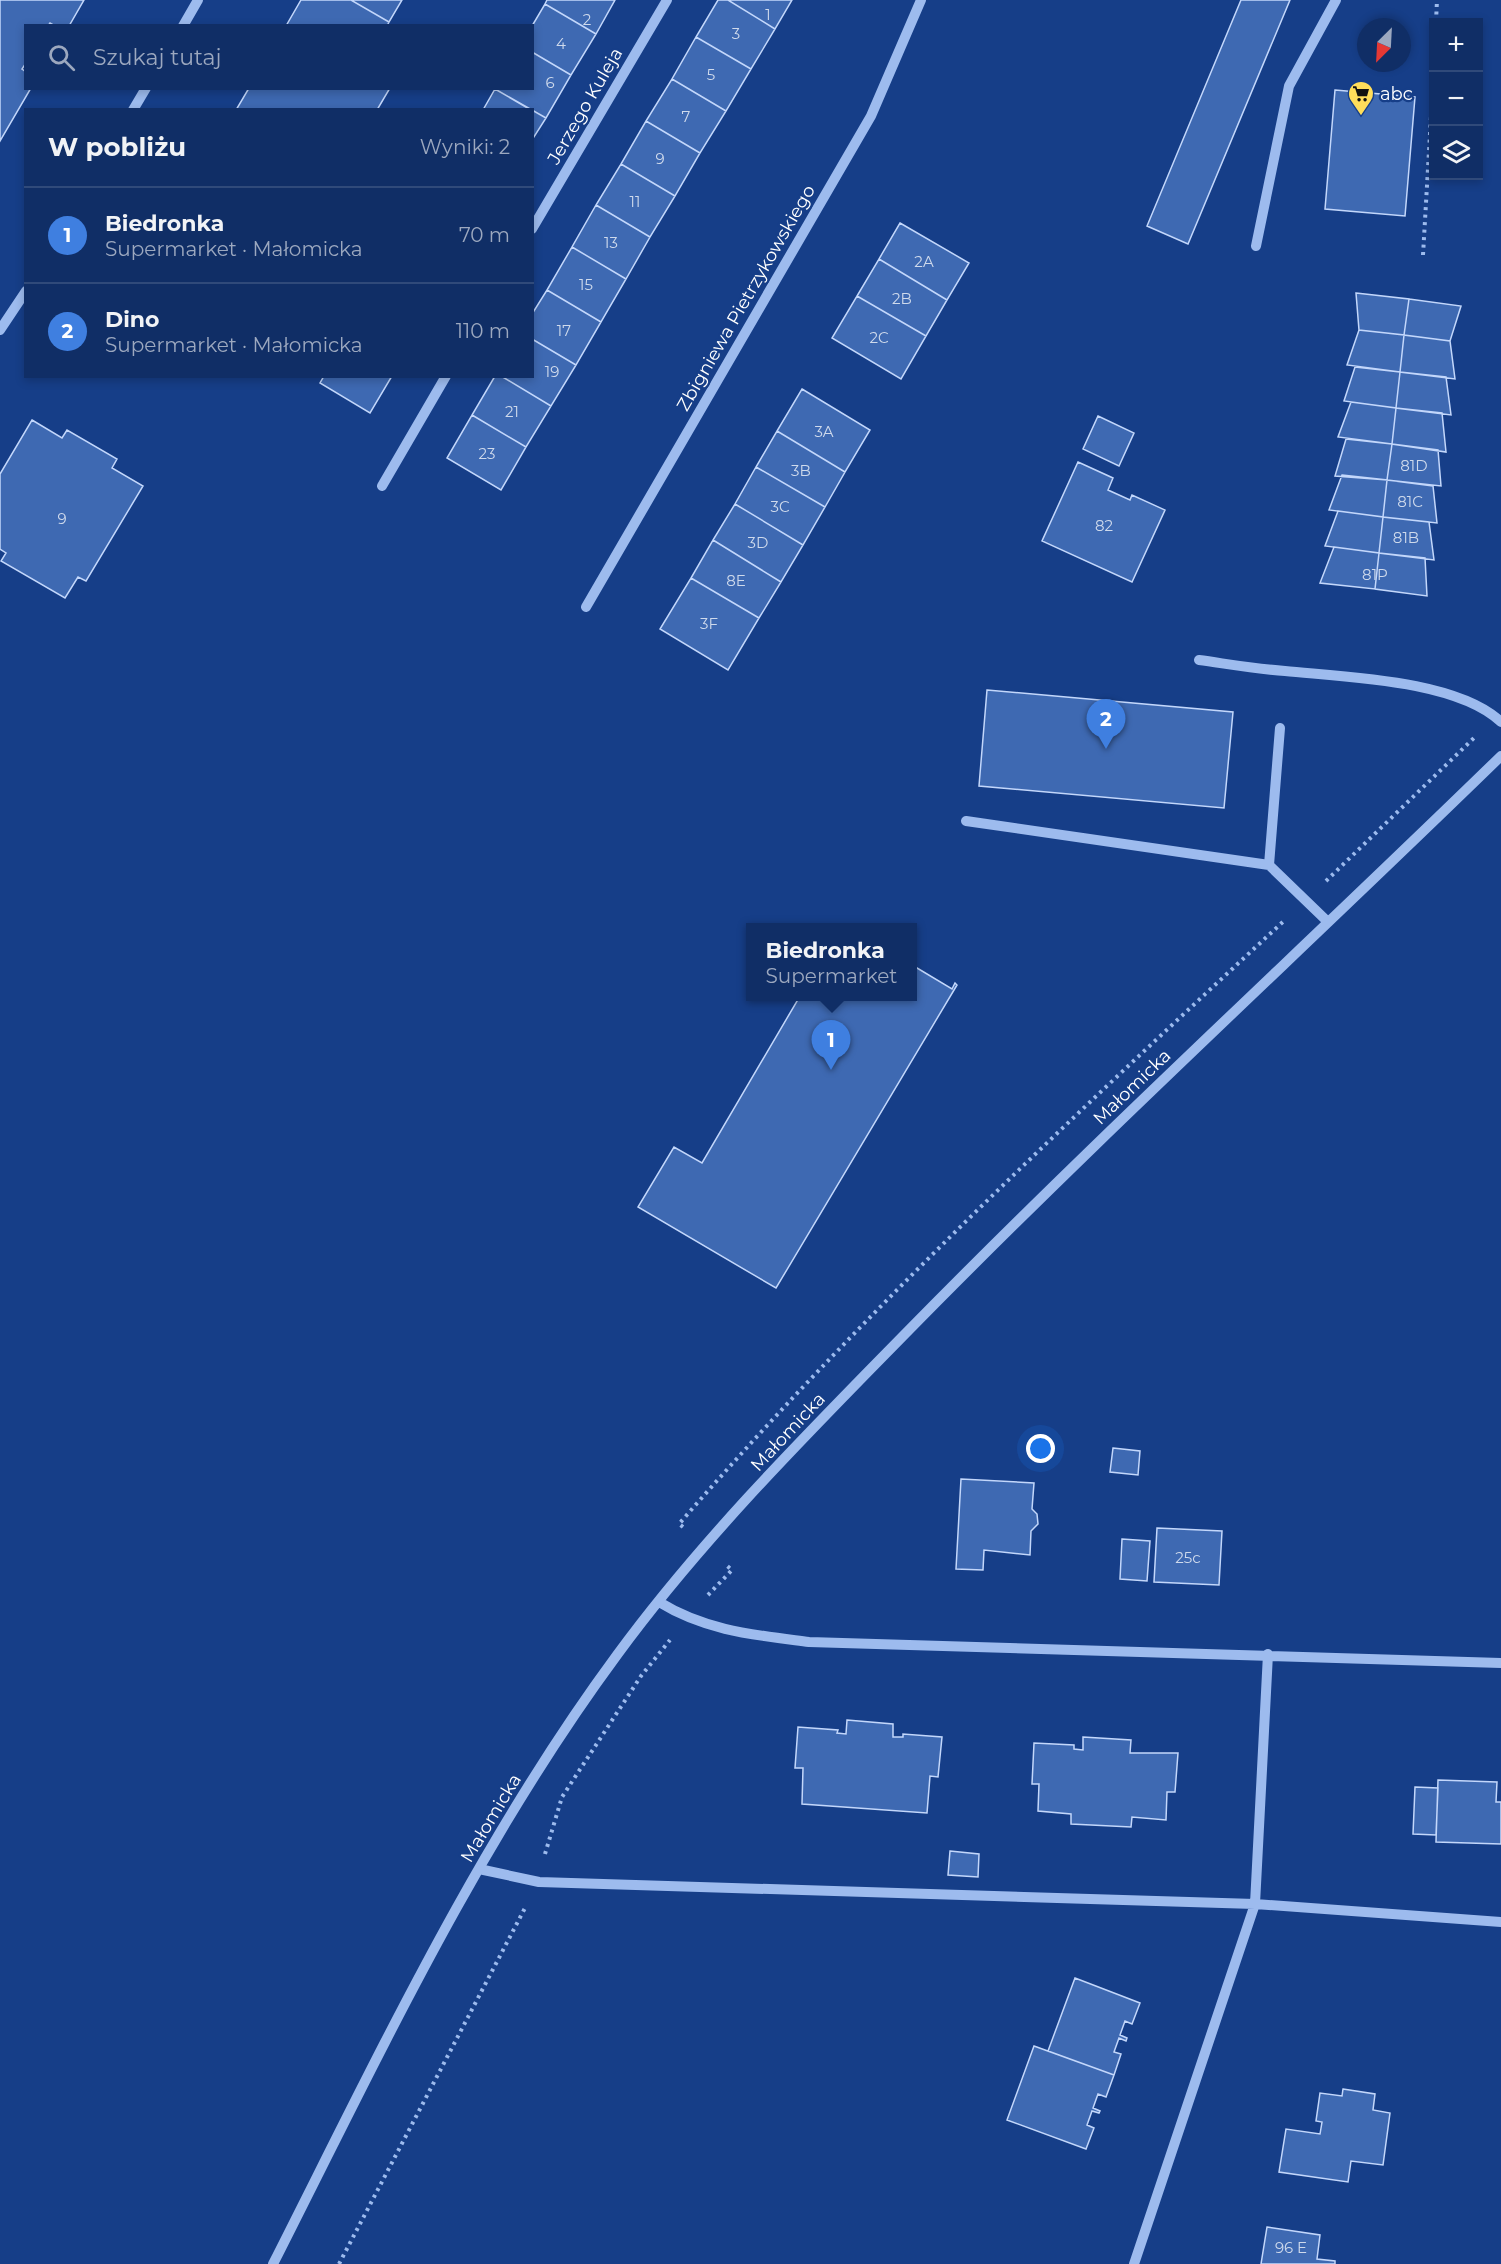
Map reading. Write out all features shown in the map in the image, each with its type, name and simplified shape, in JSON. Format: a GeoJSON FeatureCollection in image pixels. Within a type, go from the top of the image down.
{"type":"FeatureCollection","features":[{"type":"Feature","properties":{"kind":"street"},"geometry":{"type":"LineString","coordinates":[[184,24],[198,0]]}},
{"type":"Feature","properties":{"kind":"street","name":"Jerzego Kuleja"},"geometry":{"type":"LineString","coordinates":[[534,226],[667,0]]}},
{"type":"Feature","properties":{"kind":"street","name":"Zbigniewa Pietrzykowskiego"},"geometry":{"type":"LineString","coordinates":[[586,607],[871,116],[921,0]]}},
{"type":"Feature","properties":{"kind":"street"},"geometry":{"type":"LineString","coordinates":[[1256,246],[1289,86],[1336,0]]}},
{"type":"Feature","properties":{"kind":"street"},"geometry":{"type":"LineString","coordinates":[[134,108],[145,90]]}},
{"type":"Feature","properties":{"kind":"street"},"geometry":{"type":"LineString","coordinates":[[0,330],[24,294]]}},
{"type":"Feature","properties":{"kind":"street"},"geometry":{"type":"LineString","coordinates":[[382,486],[445,378]]}},
{"type":"Feature","properties":{"kind":"street"},"geometry":{"type":"LineString","coordinates":[[1199,660],[1392,682],[1461,699],[1480,706],[1498,720]]}},
{"type":"Feature","properties":{"kind":"street"},"geometry":{"type":"LineString","coordinates":[[1269,865],[1280,728]]}},
{"type":"Feature","properties":{"kind":"street","name":"Małomicka"},"geometry":{"type":"LineString","coordinates":[[273,2264],[406,2002],[479,1869],[572,1720],[620,1650],[659,1602],[812,1430],[937,1301],[1501,756]]}},
{"type":"Feature","properties":{"kind":"street"},"geometry":{"type":"LineString","coordinates":[[966,821],[1269,865],[1328,922]]}},
{"type":"Feature","properties":{"kind":"street"},"geometry":{"type":"LineString","coordinates":[[659,1602],[687,1618],[728,1631],[809,1642],[1268,1654],[1501,1663]]}},
{"type":"Feature","properties":{"kind":"street"},"geometry":{"type":"LineString","coordinates":[[1134,2264],[1255,1904],[1268,1654]]}},
{"type":"Feature","properties":{"kind":"street"},"geometry":{"type":"LineString","coordinates":[[479,1869],[539,1882],[1255,1904],[1501,1922]]}},
{"type":"Feature","properties":{"kind":"path"},"geometry":{"type":"LineString","coordinates":[[1436,18],[1437,0]]}},
{"type":"Feature","properties":{"kind":"path"},"geometry":{"type":"LineString","coordinates":[[1423,255],[1434,72]]}},
{"type":"Feature","properties":{"kind":"path"},"geometry":{"type":"LineString","coordinates":[[339,2264],[539,1882],[549,1833],[562,1797],[641,1676],[687,1618],[732,1570],[679,1524],[738,1456],[918,1271],[1078,1113],[1498,720]]}},
{"type":"Feature","properties":{"kind":"building"},"geometry":{"type":"Polygon","coordinates":[[[0,0],[84,0],[70,24],[24,24],[24,66],[22,69],[24,70],[24,90],[30,90],[0,141],[0,0]]]}},
{"type":"Feature","properties":{"kind":"building"},"geometry":{"type":"Polygon","coordinates":[[[301,0],[351,0],[389,22],[388,24],[287,24],[301,0]]]}},
{"type":"Feature","properties":{"kind":"building"},"geometry":{"type":"Polygon","coordinates":[[[351,0],[402,0],[389,22],[351,0]]]}},
{"type":"Feature","properties":{"kind":"building"},"geometry":{"type":"Polygon","coordinates":[[[547,0],[615,0],[596,34],[545,4],[547,0]]]}},
{"type":"Feature","properties":{"kind":"building"},"geometry":{"type":"Polygon","coordinates":[[[718,0],[728,0],[775,29],[751,69],[696,37],[718,0]]]}},
{"type":"Feature","properties":{"kind":"building"},"geometry":{"type":"Polygon","coordinates":[[[728,0],[792,0],[775,29],[728,0]]]}},
{"type":"Feature","properties":{"kind":"building"},"geometry":{"type":"Polygon","coordinates":[[[1241,0],[1290,0],[1188,244],[1147,226],[1241,0]]]}},
{"type":"Feature","properties":{"kind":"building"},"geometry":{"type":"Polygon","coordinates":[[[545,4],[596,34],[571,75],[534,53],[533,24],[545,4]]]}},
{"type":"Feature","properties":{"kind":"building"},"geometry":{"type":"Polygon","coordinates":[[[696,37],[751,69],[726,111],[672,79],[696,37]]]}},
{"type":"Feature","properties":{"kind":"building"},"geometry":{"type":"Polygon","coordinates":[[[534,53],[571,75],[546,118],[534,111],[534,108],[528,108],[497,90],[534,90],[534,53]]]}},
{"type":"Feature","properties":{"kind":"building"},"geometry":{"type":"Polygon","coordinates":[[[672,79],[726,111],[700,153],[646,121],[672,79]]]}},
{"type":"Feature","properties":{"kind":"building"},"geometry":{"type":"Polygon","coordinates":[[[248,90],[389,90],[378,108],[237,108],[248,90]]]}},
{"type":"Feature","properties":{"kind":"building"},"geometry":{"type":"Polygon","coordinates":[[[494,90],[497,90],[528,108],[484,108],[494,90]]]}},
{"type":"Feature","properties":{"kind":"building"},"geometry":{"type":"Polygon","coordinates":[[[1335,90],[1415,97],[1405,216],[1325,209],[1335,90]]]}},
{"type":"Feature","properties":{"kind":"building"},"geometry":{"type":"Polygon","coordinates":[[[534,111],[546,118],[534,137],[534,111]]]}},
{"type":"Feature","properties":{"kind":"building"},"geometry":{"type":"Polygon","coordinates":[[[646,121],[700,153],[675,196],[621,164],[646,121]]]}},
{"type":"Feature","properties":{"kind":"building"},"geometry":{"type":"Polygon","coordinates":[[[621,164],[675,196],[650,237],[596,205],[621,164]]]}},
{"type":"Feature","properties":{"kind":"building"},"geometry":{"type":"Polygon","coordinates":[[[596,205],[650,237],[626,279],[572,247],[596,205]]]}},
{"type":"Feature","properties":{"kind":"building"},"geometry":{"type":"Polygon","coordinates":[[[900,223],[969,263],[947,300],[879,259],[900,223]]]}},
{"type":"Feature","properties":{"kind":"building"},"geometry":{"type":"Polygon","coordinates":[[[572,247],[626,279],[601,322],[547,290],[572,247]]]}},
{"type":"Feature","properties":{"kind":"building"},"geometry":{"type":"Polygon","coordinates":[[[879,259],[947,300],[926,336],[857,296],[879,259]]]}},
{"type":"Feature","properties":{"kind":"building"},"geometry":{"type":"Polygon","coordinates":[[[547,290],[601,322],[576,365],[534,340],[534,311],[547,290]]]}},
{"type":"Feature","properties":{"kind":"building"},"geometry":{"type":"Polygon","coordinates":[[[1356,293],[1409,299],[1404,335],[1359,330],[1356,293]]]}},
{"type":"Feature","properties":{"kind":"building"},"geometry":{"type":"Polygon","coordinates":[[[857,296],[926,336],[901,379],[832,338],[857,296]]]}},
{"type":"Feature","properties":{"kind":"building"},"geometry":{"type":"Polygon","coordinates":[[[1409,299],[1461,306],[1450,341],[1404,335],[1409,299]]]}},
{"type":"Feature","properties":{"kind":"building"},"geometry":{"type":"Polygon","coordinates":[[[1359,330],[1404,335],[1400,372],[1347,365],[1359,330]]]}},
{"type":"Feature","properties":{"kind":"building"},"geometry":{"type":"Polygon","coordinates":[[[1404,335],[1450,341],[1455,379],[1400,372],[1404,335]]]}},
{"type":"Feature","properties":{"kind":"building"},"geometry":{"type":"Polygon","coordinates":[[[534,340],[576,365],[551,406],[504,378],[534,378],[534,340]]]}},
{"type":"Feature","properties":{"kind":"building"},"geometry":{"type":"Polygon","coordinates":[[[1355,367],[1400,372],[1396,408],[1344,401],[1355,367]]]}},
{"type":"Feature","properties":{"kind":"building"},"geometry":{"type":"Polygon","coordinates":[[[1400,372],[1446,377],[1451,415],[1396,408],[1400,372]]]}},
{"type":"Feature","properties":{"kind":"building"},"geometry":{"type":"Polygon","coordinates":[[[323,378],[391,378],[370,413],[320,383],[323,378]]]}},
{"type":"Feature","properties":{"kind":"building"},"geometry":{"type":"Polygon","coordinates":[[[494,378],[504,378],[551,406],[526,447],[472,415],[494,378]]]}},
{"type":"Feature","properties":{"kind":"building"},"geometry":{"type":"Polygon","coordinates":[[[802,389],[870,430],[845,472],[777,431],[802,389]]]}},
{"type":"Feature","properties":{"kind":"building"},"geometry":{"type":"Polygon","coordinates":[[[1351,402],[1396,408],[1392,444],[1338,437],[1351,402]]]}},
{"type":"Feature","properties":{"kind":"building"},"geometry":{"type":"Polygon","coordinates":[[[1396,408],[1442,413],[1446,452],[1392,444],[1396,408]]]}},
{"type":"Feature","properties":{"kind":"building"},"geometry":{"type":"Polygon","coordinates":[[[472,415],[526,447],[501,490],[447,458],[472,415]]]}},
{"type":"Feature","properties":{"kind":"building"},"geometry":{"type":"Polygon","coordinates":[[[1098,416],[1134,433],[1119,466],[1083,449],[1098,416]]]}},
{"type":"Feature","properties":{"kind":"building"},"geometry":{"type":"Polygon","coordinates":[[[32,420],[62,438],[67,430],[117,459],[112,468],[143,486],[86,581],[78,577],[65,598],[1,561],[6,553],[0,549],[0,474],[32,420]]]}},
{"type":"Feature","properties":{"kind":"building"},"geometry":{"type":"Polygon","coordinates":[[[777,431],[845,472],[825,507],[756,467],[777,431]]]}},
{"type":"Feature","properties":{"kind":"building"},"geometry":{"type":"Polygon","coordinates":[[[1346,439],[1392,444],[1387,480],[1335,476],[1346,439]]]}},
{"type":"Feature","properties":{"kind":"building"},"geometry":{"type":"Polygon","coordinates":[[[1392,444],[1438,450],[1441,486],[1387,480],[1392,444]]]}},
{"type":"Feature","properties":{"kind":"building"},"geometry":{"type":"Polygon","coordinates":[[[1078,462],[1113,478],[1108,490],[1130,500],[1132,495],[1165,510],[1132,582],[1042,541],[1078,462]]]}},
{"type":"Feature","properties":{"kind":"building"},"geometry":{"type":"Polygon","coordinates":[[[756,467],[825,507],[803,545],[735,504],[756,467]]]}},
{"type":"Feature","properties":{"kind":"building"},"geometry":{"type":"Polygon","coordinates":[[[1342,475],[1387,480],[1383,517],[1329,510],[1342,475]]]}},
{"type":"Feature","properties":{"kind":"building"},"geometry":{"type":"Polygon","coordinates":[[[1387,480],[1433,486],[1437,523],[1383,517],[1387,480]]]}},
{"type":"Feature","properties":{"kind":"building"},"geometry":{"type":"Polygon","coordinates":[[[735,504],[803,545],[781,582],[713,540],[735,504]]]}},
{"type":"Feature","properties":{"kind":"building"},"geometry":{"type":"Polygon","coordinates":[[[1338,511],[1383,517],[1379,553],[1325,546],[1338,511]]]}},
{"type":"Feature","properties":{"kind":"building"},"geometry":{"type":"Polygon","coordinates":[[[1383,517],[1429,522],[1434,560],[1379,553],[1383,517]]]}},
{"type":"Feature","properties":{"kind":"building"},"geometry":{"type":"Polygon","coordinates":[[[713,540],[781,582],[759,618],[691,578],[713,540]]]}},
{"type":"Feature","properties":{"kind":"building"},"geometry":{"type":"Polygon","coordinates":[[[1334,547],[1379,553],[1375,589],[1320,583],[1334,547]]]}},
{"type":"Feature","properties":{"kind":"building"},"geometry":{"type":"Polygon","coordinates":[[[1379,553],[1425,558],[1427,596],[1375,589],[1379,553]]]}},
{"type":"Feature","properties":{"kind":"building"},"geometry":{"type":"Polygon","coordinates":[[[691,578],[759,618],[728,670],[660,629],[691,578]]]}},
{"type":"Feature","properties":{"kind":"building"},"geometry":{"type":"Polygon","coordinates":[[[987,690],[1233,712],[1224,808],[979,786],[987,690]]]}},
{"type":"Feature","properties":{"kind":"building"},"geometry":{"type":"Polygon","coordinates":[[[917,968],[952,989],[955,983],[957,985],[776,1288],[638,1207],[674,1147],[702,1163],[797,1001],[917,1001],[917,968]]]}},
{"type":"Feature","properties":{"kind":"building"},"geometry":{"type":"Polygon","coordinates":[[[1113,1448],[1140,1451],[1138,1475],[1110,1472],[1113,1448]]]}},
{"type":"Feature","properties":{"kind":"building"},"geometry":{"type":"Polygon","coordinates":[[[961,1479],[1034,1483],[1032,1509],[1037,1514],[1038,1524],[1031,1531],[1030,1555],[984,1550],[983,1570],[956,1569],[961,1479]]]}},
{"type":"Feature","properties":{"kind":"building"},"geometry":{"type":"Polygon","coordinates":[[[1157,1528],[1222,1531],[1219,1585],[1154,1582],[1157,1528]]]}},
{"type":"Feature","properties":{"kind":"building"},"geometry":{"type":"Polygon","coordinates":[[[1122,1539],[1150,1541],[1147,1581],[1120,1579],[1122,1539]]]}},
{"type":"Feature","properties":{"kind":"building"},"geometry":{"type":"Polygon","coordinates":[[[847,1720],[893,1724],[893,1737],[903,1737],[903,1734],[942,1737],[938,1777],[930,1776],[927,1813],[802,1804],[803,1768],[795,1768],[798,1727],[838,1730],[837,1733],[846,1734],[847,1720]]]}},
{"type":"Feature","properties":{"kind":"building"},"geometry":{"type":"Polygon","coordinates":[[[1083,1737],[1131,1740],[1130,1753],[1178,1753],[1175,1792],[1167,1792],[1166,1820],[1132,1817],[1131,1827],[1071,1824],[1071,1814],[1038,1811],[1039,1784],[1032,1784],[1034,1743],[1074,1745],[1074,1749],[1083,1750],[1083,1737]]]}},
{"type":"Feature","properties":{"kind":"building"},"geometry":{"type":"Polygon","coordinates":[[[1438,1780],[1497,1782],[1496,1802],[1501,1802],[1501,1844],[1436,1842],[1438,1780]]]}},
{"type":"Feature","properties":{"kind":"building"},"geometry":{"type":"Polygon","coordinates":[[[1415,1787],[1438,1788],[1436,1835],[1413,1834],[1415,1787]]]}},
{"type":"Feature","properties":{"kind":"building"},"geometry":{"type":"Polygon","coordinates":[[[950,1851],[979,1854],[978,1877],[948,1875],[950,1851]]]}},
{"type":"Feature","properties":{"kind":"building"},"geometry":{"type":"Polygon","coordinates":[[[1075,1978],[1140,2003],[1132,2024],[1125,2021],[1120,2035],[1127,2038],[1126,2041],[1119,2038],[1114,2052],[1121,2054],[1114,2075],[1048,2051],[1075,1978]]]}},
{"type":"Feature","properties":{"kind":"building"},"geometry":{"type":"Polygon","coordinates":[[[1034,2046],[1114,2075],[1106,2097],[1098,2094],[1093,2108],[1100,2111],[1099,2113],[1092,2111],[1087,2125],[1094,2128],[1086,2149],[1007,2120],[1034,2046]]]}},
{"type":"Feature","properties":{"kind":"building"},"geometry":{"type":"Polygon","coordinates":[[[1343,2089],[1375,2094],[1373,2110],[1390,2113],[1383,2165],[1351,2161],[1348,2182],[1279,2172],[1286,2129],[1320,2134],[1322,2122],[1316,2121],[1320,2093],[1342,2096],[1343,2089]]]}},
{"type":"Feature","properties":{"kind":"building"},"geometry":{"type":"Polygon","coordinates":[[[1267,2227],[1320,2235],[1317,2259],[1335,2261],[1335,2264],[1261,2264],[1267,2227]]]}},
{"type":"Feature","properties":{"kind":"place","name":"abc"},"geometry":{"type":"Point","coordinates":[1361,117]}},
{"type":"Feature","properties":{"kind":"place","name":"Dino"},"geometry":{"type":"Point","coordinates":[1106,749]}},
{"type":"Feature","properties":{"kind":"place","name":"Biedronka"},"geometry":{"type":"Point","coordinates":[831,1070]}}]}
